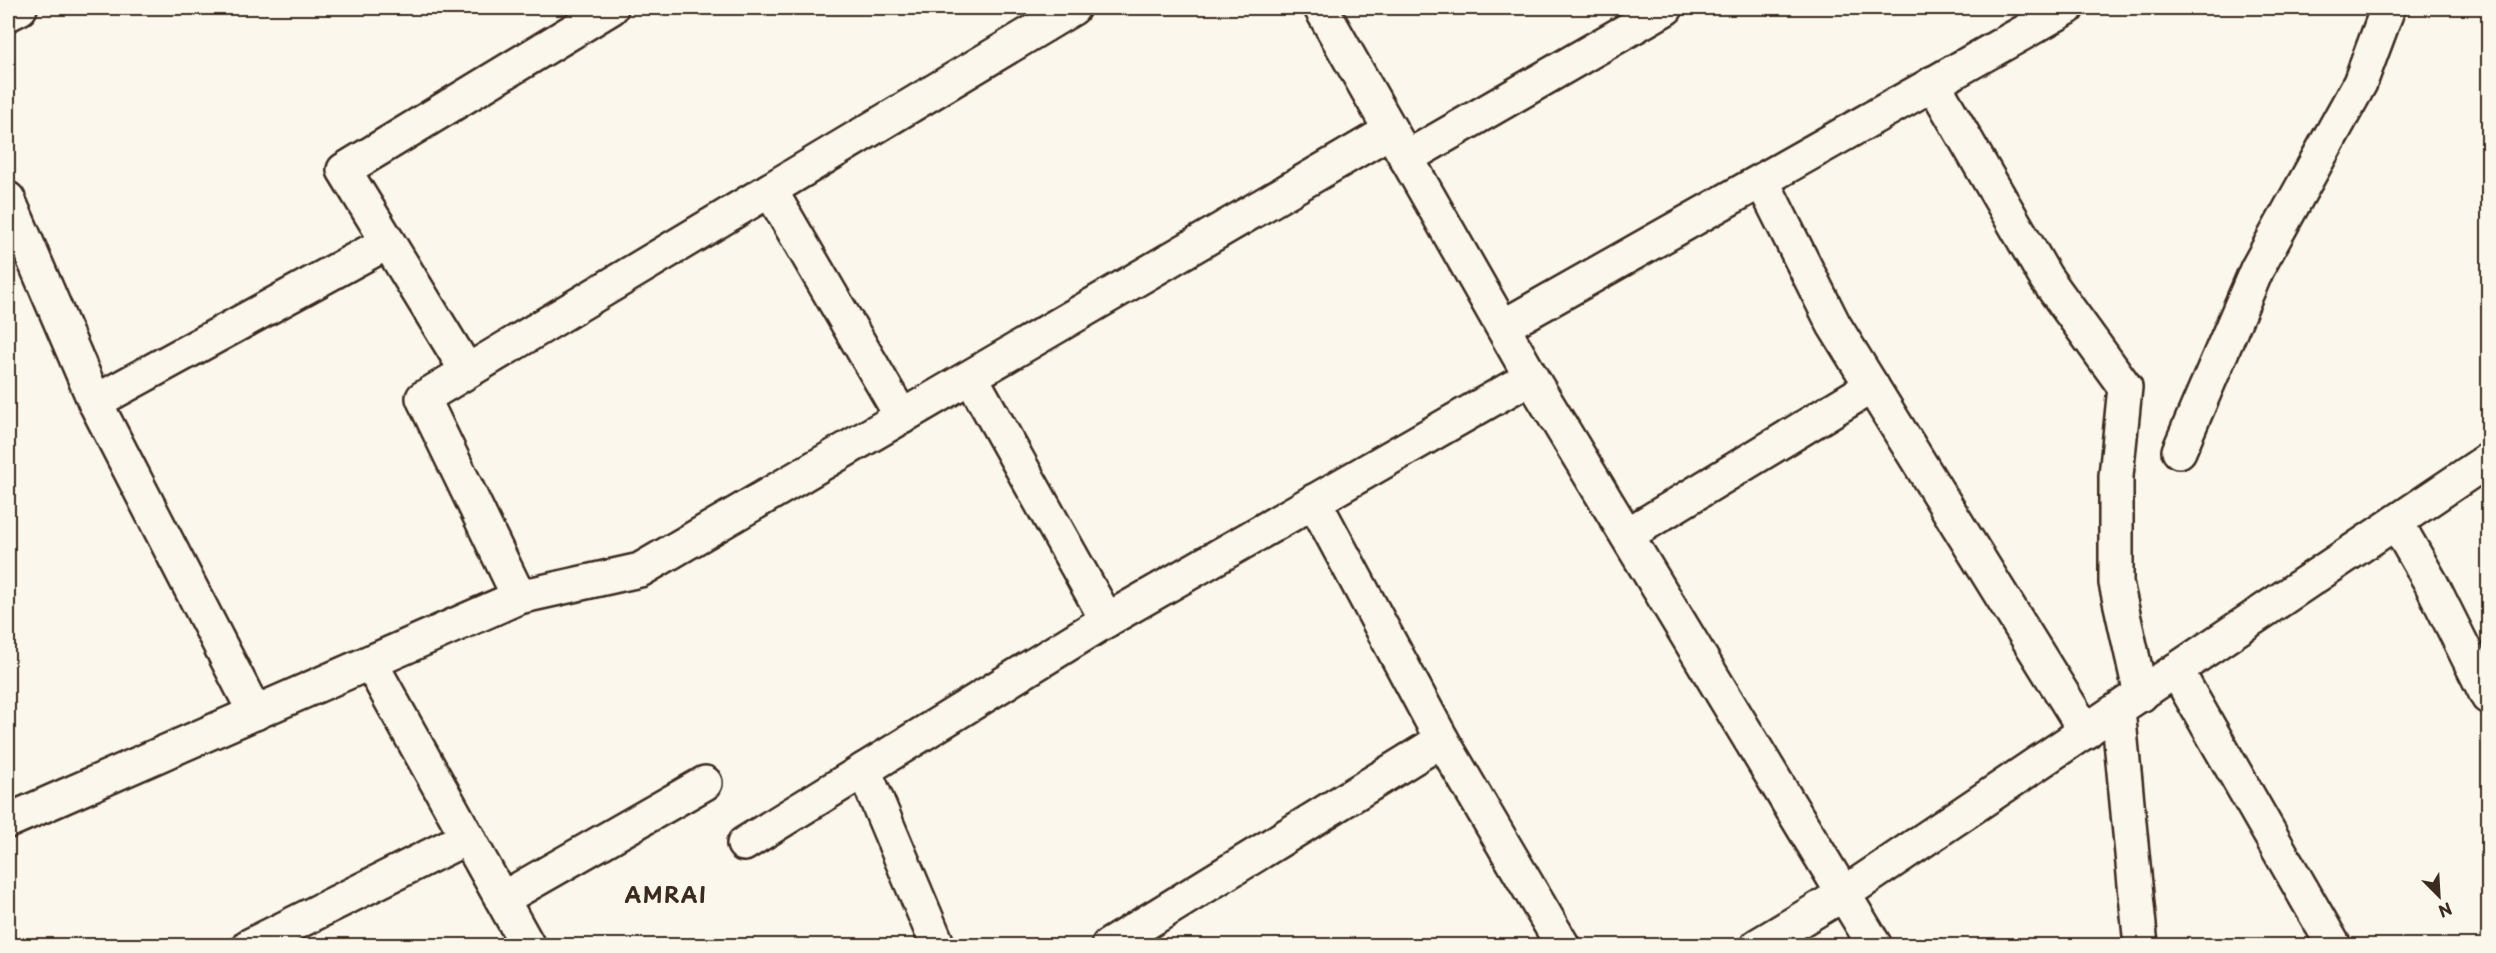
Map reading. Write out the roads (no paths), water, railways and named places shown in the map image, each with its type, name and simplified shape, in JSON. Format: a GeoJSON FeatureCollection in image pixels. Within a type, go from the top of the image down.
{"type":"FeatureCollection","features":[{"type":"Feature","properties":{"kind":"street"},"geometry":{"type":"LineString","coordinates":[[8,14],[20,8]]}},
{"type":"Feature","properties":{"kind":"street"},"geometry":{"type":"LineString","coordinates":[[467,371],[344,170],[611,8]]}},
{"type":"Feature","properties":{"kind":"street"},"geometry":{"type":"LineString","coordinates":[[519,597],[423,398],[1073,8]]}},
{"type":"Feature","properties":{"kind":"street"},"geometry":{"type":"LineString","coordinates":[[1322,8],[1531,377],[1875,945]]}},
{"type":"Feature","properties":{"kind":"street"},"geometry":{"type":"LineString","coordinates":[[8,821],[519,597],[640,570],[971,377],[1398,144],[1666,8]]}},
{"type":"Feature","properties":{"kind":"street"},"geometry":{"type":"LineString","coordinates":[[1504,327],[2067,8]]}},
{"type":"Feature","properties":{"kind":"street"},"geometry":{"type":"LineString","coordinates":[[2179,451],[2257,269],[2360,83],[2388,8]]}},
{"type":"Feature","properties":{"kind":"street"},"geometry":{"type":"LineString","coordinates":[[1933,83],[2046,278],[2125,387],[2116,476],[2116,583],[2129,702],[2141,945]]}},
{"type":"Feature","properties":{"kind":"street"},"geometry":{"type":"LineString","coordinates":[[1762,181],[1833,325],[2086,732]]}},
{"type":"Feature","properties":{"kind":"street"},"geometry":{"type":"LineString","coordinates":[[770,190],[902,417]]}},
{"type":"Feature","properties":{"kind":"street"},"geometry":{"type":"LineString","coordinates":[[8,199],[95,402],[255,713]]}},
{"type":"Feature","properties":{"kind":"street"},"geometry":{"type":"LineString","coordinates":[[95,402],[388,242]]}},
{"type":"Feature","properties":{"kind":"street"},"geometry":{"type":"LineString","coordinates":[[971,377],[1107,620]]}},
{"type":"Feature","properties":{"kind":"street"},"geometry":{"type":"LineString","coordinates":[[744,844],[1107,620],[1531,377]]}},
{"type":"Feature","properties":{"kind":"street"},"geometry":{"type":"LineString","coordinates":[[1628,535],[1872,386]]}},
{"type":"Feature","properties":{"kind":"street"},"geometry":{"type":"LineString","coordinates":[[1757,945],[1845,893],[2488,460]]}},
{"type":"Feature","properties":{"kind":"street"},"geometry":{"type":"LineString","coordinates":[[1314,501],[1442,740],[1563,945]]}},
{"type":"Feature","properties":{"kind":"street"},"geometry":{"type":"LineString","coordinates":[[2396,522],[2431,583],[2488,697]]}},
{"type":"Feature","properties":{"kind":"street"},"geometry":{"type":"LineString","coordinates":[[370,662],[528,945]]}},
{"type":"Feature","properties":{"kind":"street"},"geometry":{"type":"LineString","coordinates":[[2176,670],[2334,945]]}},
{"type":"Feature","properties":{"kind":"street"},"geometry":{"type":"LineString","coordinates":[[1108,945],[1442,740]]}},
{"type":"Feature","properties":{"kind":"street"},"geometry":{"type":"LineString","coordinates":[[864,770],[938,945]]}},
{"type":"Feature","properties":{"kind":"street"},"geometry":{"type":"LineString","coordinates":[[502,899],[705,783]]}},
{"type":"Feature","properties":{"kind":"street"},"geometry":{"type":"LineString","coordinates":[[249,945],[468,837]]}},
{"type":"Feature","properties":{"kind":"district","name":"AMRAI"},"geometry":{"type":"Point","coordinates":[666,894]}}]}
